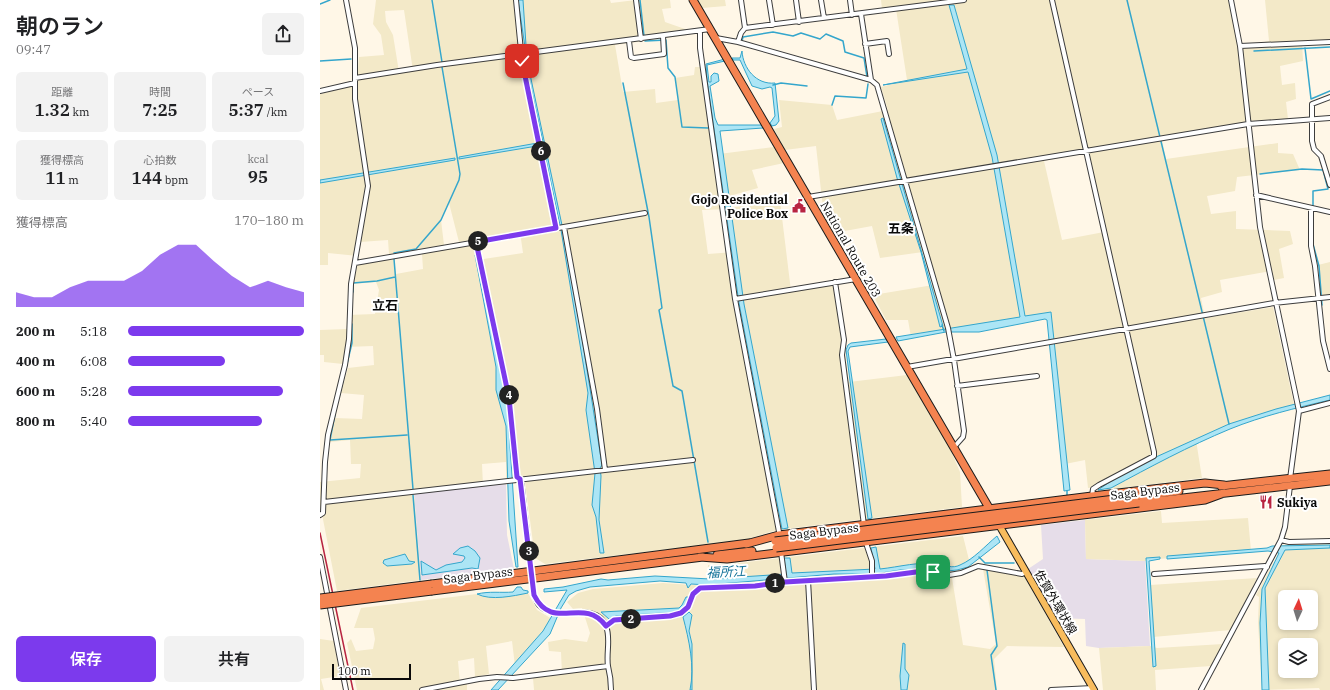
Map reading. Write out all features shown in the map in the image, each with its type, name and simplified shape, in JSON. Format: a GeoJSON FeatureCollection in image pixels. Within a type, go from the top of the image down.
{"type":"FeatureCollection","features":[{"type":"Feature","properties":{"kind":"highway","name":"National Route 203"},"geometry":{"type":"LineString","coordinates":[[693,0],[907,367],[955,446],[999,525]]}},
{"type":"Feature","properties":{"kind":"highway","name":"Saga Bypass"},"geometry":{"type":"LineString","coordinates":[[1290,482],[1330,474]]}},
{"type":"Feature","properties":{"kind":"highway","name":"Saga Bypass"},"geometry":{"type":"LineString","coordinates":[[320,598],[432,588],[700,557],[778,544],[1224,489],[1290,482],[1330,481]]}},
{"type":"Feature","properties":{"kind":"highway"},"geometry":{"type":"LineString","coordinates":[[778,544],[864,525],[1092,496],[1205,483],[1224,489]]}},
{"type":"Feature","properties":{"kind":"highway"},"geometry":{"type":"LineString","coordinates":[[778,544],[866,543],[1205,500],[1224,489]]}},
{"type":"Feature","properties":{"kind":"highway","name":"Saga Bypass"},"geometry":{"type":"LineString","coordinates":[[532,576],[746,544],[778,544]]}},
{"type":"Feature","properties":{"kind":"highway","name":"Saga Bypass"},"geometry":{"type":"LineString","coordinates":[[320,605],[432,588]]}},
{"type":"Feature","properties":{"kind":"main road","name":"佐賀外環状線"},"geometry":{"type":"LineString","coordinates":[[999,525],[1093,689]]}},
{"type":"Feature","properties":{"kind":"street"},"geometry":{"type":"LineString","coordinates":[[320,515],[323,514],[325,462],[328,435],[345,365],[349,339],[351,284],[367,196],[366,174],[357,117],[355,48],[346,0]]}},
{"type":"Feature","properties":{"kind":"street"},"geometry":{"type":"LineString","coordinates":[[516,0],[521,54],[556,228]]}},
{"type":"Feature","properties":{"kind":"street"},"geometry":{"type":"LineString","coordinates":[[636,0],[641,39]]}},
{"type":"Feature","properties":{"kind":"street"},"geometry":{"type":"LineString","coordinates":[[741,0],[745,28]]}},
{"type":"Feature","properties":{"kind":"street"},"geometry":{"type":"LineString","coordinates":[[769,0],[773,25]]}},
{"type":"Feature","properties":{"kind":"street"},"geometry":{"type":"LineString","coordinates":[[796,0],[799,22]]}},
{"type":"Feature","properties":{"kind":"street"},"geometry":{"type":"LineString","coordinates":[[821,0],[824,18]]}},
{"type":"Feature","properties":{"kind":"street"},"geometry":{"type":"LineString","coordinates":[[850,0],[852,15]]}},
{"type":"Feature","properties":{"kind":"street"},"geometry":{"type":"LineString","coordinates":[[738,42],[741,33],[745,28],[964,0]]}},
{"type":"Feature","properties":{"kind":"street"},"geometry":{"type":"LineString","coordinates":[[1052,0],[1154,452],[1154,456],[1093,489],[1092,496]]}},
{"type":"Feature","properties":{"kind":"street"},"geometry":{"type":"LineString","coordinates":[[1201,690],[1281,540],[1285,527],[1299,411],[1274,303],[1261,234],[1240,46],[1231,0]]}},
{"type":"Feature","properties":{"kind":"street"},"geometry":{"type":"LineString","coordinates":[[861,14],[871,80]]}},
{"type":"Feature","properties":{"kind":"street"},"geometry":{"type":"LineString","coordinates":[[356,78],[521,54],[700,32],[710,29]]}},
{"type":"Feature","properties":{"kind":"street"},"geometry":{"type":"LineString","coordinates":[[700,32],[700,48],[735,300],[785,582]]}},
{"type":"Feature","properties":{"kind":"street"},"geometry":{"type":"LineString","coordinates":[[629,41],[631,56],[634,58],[664,54],[663,36]]}},
{"type":"Feature","properties":{"kind":"street"},"geometry":{"type":"LineString","coordinates":[[716,38],[738,42],[871,80],[877,85],[881,92],[905,181],[948,328],[964,431],[962,437],[955,446]]}},
{"type":"Feature","properties":{"kind":"street"},"geometry":{"type":"LineString","coordinates":[[866,44],[887,41],[889,54]]}},
{"type":"Feature","properties":{"kind":"street"},"geometry":{"type":"LineString","coordinates":[[1240,46],[1330,42]]}},
{"type":"Feature","properties":{"kind":"street"},"geometry":{"type":"LineString","coordinates":[[320,91],[355,83]]}},
{"type":"Feature","properties":{"kind":"street"},"geometry":{"type":"LineString","coordinates":[[1330,97],[1312,104],[1311,119],[1314,149],[1321,156],[1330,185]]}},
{"type":"Feature","properties":{"kind":"street"},"geometry":{"type":"LineString","coordinates":[[808,197],[1248,124],[1330,118]]}},
{"type":"Feature","properties":{"kind":"street"},"geometry":{"type":"LineString","coordinates":[[1256,195],[1330,212]]}},
{"type":"Feature","properties":{"kind":"street"},"geometry":{"type":"LineString","coordinates":[[1313,208],[1311,246],[1316,266],[1323,341],[1330,369]]}},
{"type":"Feature","properties":{"kind":"street"},"geometry":{"type":"LineString","coordinates":[[355,263],[645,213]]}},
{"type":"Feature","properties":{"kind":"street"},"geometry":{"type":"LineString","coordinates":[[564,227],[597,409],[603,471]]}},
{"type":"Feature","properties":{"kind":"street"},"geometry":{"type":"LineString","coordinates":[[476,242],[509,398],[517,477],[520,479],[534,595],[540,606],[550,612],[560,614],[590,613],[601,618],[606,626],[608,666],[611,673],[611,690]]}},
{"type":"Feature","properties":{"kind":"street"},"geometry":{"type":"LineString","coordinates":[[735,300],[857,279]]}},
{"type":"Feature","properties":{"kind":"street"},"geometry":{"type":"LineString","coordinates":[[835,282],[844,340],[842,355],[864,525]]}},
{"type":"Feature","properties":{"kind":"street"},"geometry":{"type":"LineString","coordinates":[[907,367],[1274,303],[1330,297]]}},
{"type":"Feature","properties":{"kind":"street"},"geometry":{"type":"LineString","coordinates":[[957,386],[1037,376]]}},
{"type":"Feature","properties":{"kind":"street"},"geometry":{"type":"LineString","coordinates":[[1299,411],[1330,403]]}},
{"type":"Feature","properties":{"kind":"street"},"geometry":{"type":"LineString","coordinates":[[324,502],[694,460]]}},
{"type":"Feature","properties":{"kind":"street"},"geometry":{"type":"LineString","coordinates":[[1281,540],[1289,542],[1330,541]]}},
{"type":"Feature","properties":{"kind":"street"},"geometry":{"type":"LineString","coordinates":[[866,543],[872,569],[872,578]]}},
{"type":"Feature","properties":{"kind":"street"},"geometry":{"type":"LineString","coordinates":[[320,558],[346,690]]}},
{"type":"Feature","properties":{"kind":"street"},"geometry":{"type":"LineString","coordinates":[[606,626],[614,620],[670,616],[681,613],[688,607],[693,594],[700,588],[755,586],[808,580],[872,578],[916,572],[956,574],[978,566],[1022,574],[1026,572]]}},
{"type":"Feature","properties":{"kind":"street"},"geometry":{"type":"LineString","coordinates":[[1154,574],[1267,567]]}},
{"type":"Feature","properties":{"kind":"street"},"geometry":{"type":"LineString","coordinates":[[808,580],[814,690]]}},
{"type":"Feature","properties":{"kind":"street"},"geometry":{"type":"LineString","coordinates":[[422,690],[497,677],[513,678],[608,666]]}},
{"type":"Feature","properties":{"kind":"street"},"geometry":{"type":"LineString","coordinates":[[1051,690],[1093,689]]}},
{"type":"Feature","properties":{"kind":"shaded area"},"geometry":{"type":"Polygon","coordinates":[[[376,0],[610,0],[611,3],[636,0],[670,0],[671,8],[662,9],[665,22],[685,29],[687,35],[615,45],[623,92],[655,89],[656,103],[678,100],[675,78],[694,75],[695,67],[707,67],[719,154],[774,147],[784,163],[752,170],[758,188],[726,197],[729,208],[780,201],[791,291],[834,284],[849,382],[907,375],[948,444],[960,472],[962,507],[777,530],[744,540],[545,564],[535,558],[525,482],[506,484],[506,462],[482,464],[483,486],[414,494],[421,580],[337,591],[320,504],[320,482],[360,478],[361,464],[351,464],[350,440],[330,442],[335,418],[362,419],[364,395],[341,393],[348,368],[374,365],[373,346],[346,347],[343,364],[324,362],[324,355],[320,355],[320,330],[347,329],[348,315],[375,314],[379,290],[376,282],[353,284],[358,264],[394,258],[396,274],[423,269],[422,254],[474,244],[477,260],[523,253],[520,232],[459,242],[449,203],[441,220],[444,245],[389,254],[388,240],[360,242],[358,256],[328,253],[328,265],[320,265],[320,94],[357,85],[359,57],[384,55],[381,35],[373,24],[376,0]],[[404,10],[385,11],[386,22],[393,35],[399,72],[413,71],[404,10]],[[729,209],[702,210],[708,254],[734,252],[729,209]]]}},
{"type":"Feature","properties":{"kind":"shaded area"},"geometry":{"type":"Polygon","coordinates":[[[698,0],[725,0],[726,6],[702,8],[698,0]]]}},
{"type":"Feature","properties":{"kind":"shaded area"},"geometry":{"type":"Polygon","coordinates":[[[881,0],[1229,0],[1238,47],[1269,41],[1265,0],[1330,0],[1330,40],[1302,41],[1303,61],[1280,66],[1282,85],[1295,83],[1296,99],[1286,102],[1288,119],[1245,121],[1245,127],[1162,140],[1166,159],[1278,143],[1278,153],[1293,154],[1300,170],[1237,177],[1235,191],[1207,196],[1211,214],[1236,211],[1236,229],[1290,231],[1293,244],[1279,249],[1284,278],[1274,280],[1271,271],[1220,280],[1222,292],[1201,298],[1205,318],[1273,307],[1294,405],[1196,440],[1202,478],[1114,489],[1109,485],[1088,488],[1085,460],[1065,464],[1048,315],[911,337],[908,320],[886,320],[873,295],[933,285],[923,252],[880,258],[872,226],[834,233],[824,217],[816,146],[785,150],[774,129],[782,127],[779,100],[832,105],[837,120],[888,110],[881,87],[907,80],[896,9],[882,9],[881,0]],[[1088,152],[1044,161],[1062,240],[1104,232],[1088,152]]]}},
{"type":"Feature","properties":{"kind":"shaded area"},"geometry":{"type":"Polygon","coordinates":[[[1330,262],[1330,295],[1320,296],[1318,265],[1330,262]]]}},
{"type":"Feature","properties":{"kind":"shaded area"},"geometry":{"type":"Polygon","coordinates":[[[506,484],[507,535],[514,569],[421,580],[414,493],[506,484]]]}},
{"type":"Feature","properties":{"kind":"shaded area"},"geometry":{"type":"Polygon","coordinates":[[[1161,511],[1162,523],[1248,518],[1251,551],[1145,561],[1086,559],[1085,520],[1161,511]]]}},
{"type":"Feature","properties":{"kind":"shaded area"},"geometry":{"type":"Polygon","coordinates":[[[1085,520],[1086,559],[1145,561],[1150,646],[1099,648],[1086,646],[1085,619],[1056,618],[1028,569],[1043,559],[1041,525],[1085,520]]]}},
{"type":"Feature","properties":{"kind":"shaded area"},"geometry":{"type":"Polygon","coordinates":[[[963,536],[972,572],[952,578],[963,645],[990,649],[996,644],[983,569],[1024,576],[1064,647],[1007,646],[994,659],[997,690],[534,690],[533,678],[562,675],[561,652],[549,651],[548,642],[565,639],[587,642],[590,633],[582,608],[573,609],[567,602],[578,593],[593,589],[663,583],[707,586],[708,565],[731,564],[963,536]]]}},
{"type":"Feature","properties":{"kind":"shaded area"},"geometry":{"type":"Polygon","coordinates":[[[1330,543],[1330,690],[1320,690],[1319,688],[1262,690],[1258,622],[1259,597],[1256,595],[1283,545],[1330,543]]]}},
{"type":"Feature","properties":{"kind":"shaded area"},"geometry":{"type":"Polygon","coordinates":[[[1257,578],[1231,630],[1153,637],[1150,585],[1257,578]]]}},
{"type":"Feature","properties":{"kind":"shaded area"},"geometry":{"type":"Polygon","coordinates":[[[528,593],[537,610],[552,619],[515,666],[512,641],[486,646],[489,674],[475,677],[474,658],[458,661],[460,683],[467,684],[467,690],[357,690],[347,643],[351,639],[356,651],[373,649],[375,639],[373,628],[354,628],[361,608],[477,594],[528,593]]]}},
{"type":"Feature","properties":{"kind":"shaded area"},"geometry":{"type":"Polygon","coordinates":[[[320,639],[334,641],[340,676],[321,679],[324,690],[320,690],[320,639]]]}},
{"type":"Feature","properties":{"kind":"shaded area"},"geometry":{"type":"Polygon","coordinates":[[[1223,644],[1211,666],[1155,670],[1156,690],[1103,690],[1099,648],[1150,646],[1157,648],[1223,644]]]}},
{"type":"Feature","properties":{"kind":"water"},"geometry":{"type":"Polygon","coordinates":[[[518,0],[523,0],[527,60],[563,230],[602,465],[600,468],[599,520],[604,553],[600,553],[596,517],[592,505],[595,473],[586,410],[588,393],[561,230],[543,145],[459,159],[459,157],[543,142],[525,60],[525,47],[518,0]]]}},
{"type":"Feature","properties":{"kind":"water"},"geometry":{"type":"Polygon","coordinates":[[[949,5],[954,5],[997,155],[1025,316],[1051,312],[1070,490],[1064,491],[1047,320],[1045,319],[979,332],[946,332],[898,341],[896,337],[1020,317],[992,157],[968,72],[883,85],[967,69],[949,5]]]}},
{"type":"Feature","properties":{"kind":"water"},"geometry":{"type":"Polygon","coordinates":[[[742,51],[748,69],[756,78],[768,83],[775,83],[779,121],[776,125],[772,126],[770,123],[775,116],[772,88],[762,89],[752,86],[740,60],[733,60],[732,58],[740,58],[742,51]]]}},
{"type":"Feature","properties":{"kind":"water"},"geometry":{"type":"Polygon","coordinates":[[[725,59],[725,61],[707,65],[709,82],[711,82],[711,76],[714,73],[718,74],[719,81],[710,86],[715,118],[718,125],[762,125],[763,128],[720,131],[744,304],[788,528],[782,529],[739,303],[707,80],[706,64],[725,59]]]}},
{"type":"Feature","properties":{"kind":"water"},"geometry":{"type":"Polygon","coordinates":[[[883,118],[943,326],[940,327],[921,252],[897,178],[881,119],[883,118]]]}},
{"type":"Feature","properties":{"kind":"water"},"geometry":{"type":"Polygon","coordinates":[[[455,158],[455,160],[320,183],[320,180],[455,158]]]}},
{"type":"Feature","properties":{"kind":"water"},"geometry":{"type":"Polygon","coordinates":[[[475,255],[478,255],[507,400],[518,567],[516,567],[509,521],[506,426],[496,390],[496,367],[475,255]]]}},
{"type":"Feature","properties":{"kind":"water"},"geometry":{"type":"Polygon","coordinates":[[[886,339],[888,342],[850,347],[848,351],[872,518],[868,519],[846,350],[848,345],[851,343],[886,339]]]}},
{"type":"Feature","properties":{"kind":"water"},"geometry":{"type":"Polygon","coordinates":[[[1330,395],[1330,400],[1292,409],[1242,424],[1185,450],[1111,488],[1098,490],[1111,481],[1156,457],[1229,424],[1276,409],[1330,395]]]}},
{"type":"Feature","properties":{"kind":"water"},"geometry":{"type":"Polygon","coordinates":[[[997,536],[1000,542],[968,567],[957,570],[947,571],[935,568],[900,570],[875,574],[834,574],[708,585],[691,584],[688,588],[686,583],[660,581],[590,587],[576,591],[569,595],[561,608],[550,634],[498,690],[491,690],[543,631],[567,590],[544,592],[544,589],[563,587],[601,579],[608,580],[655,576],[710,579],[786,574],[784,558],[790,558],[792,573],[875,569],[871,548],[876,547],[880,569],[924,563],[954,567],[970,559],[997,536]]]}},
{"type":"Feature","properties":{"kind":"water"},"geometry":{"type":"Polygon","coordinates":[[[1330,545],[1330,548],[1285,550],[1265,588],[1269,690],[1262,690],[1260,623],[1262,589],[1279,553],[1268,551],[1167,559],[1167,556],[1267,548],[1272,546],[1330,545]]]}},
{"type":"Feature","properties":{"kind":"water"},"geometry":{"type":"Polygon","coordinates":[[[468,546],[475,551],[480,558],[478,569],[472,568],[422,575],[421,561],[436,570],[446,565],[462,562],[465,558],[464,556],[453,554],[460,548],[468,546]]]}},
{"type":"Feature","properties":{"kind":"water"},"geometry":{"type":"Polygon","coordinates":[[[405,554],[409,561],[415,562],[412,564],[387,566],[383,563],[384,560],[405,554]]]}},
{"type":"Feature","properties":{"kind":"water"},"geometry":{"type":"Polygon","coordinates":[[[1160,557],[1160,559],[1149,561],[1156,666],[1153,667],[1146,558],[1160,557]]]}},
{"type":"Feature","properties":{"kind":"water"},"geometry":{"type":"Polygon","coordinates":[[[517,587],[521,587],[523,590],[528,591],[528,593],[495,598],[477,594],[490,592],[513,592],[517,587]]]}},
{"type":"Feature","properties":{"kind":"water"},"geometry":{"type":"Polygon","coordinates":[[[686,597],[688,597],[686,604],[678,612],[616,616],[609,619],[601,612],[679,608],[686,597]]]}},
{"type":"Feature","properties":{"kind":"water"},"geometry":{"type":"Polygon","coordinates":[[[689,612],[692,615],[689,631],[692,644],[692,662],[691,653],[683,617],[689,612]]]}},
{"type":"Feature","properties":{"kind":"water"},"geometry":{"type":"Polygon","coordinates":[[[903,643],[905,644],[905,669],[909,675],[907,690],[901,690],[900,676],[903,643]]]}},
{"type":"Feature","properties":{"kind":"water"},"geometry":{"type":"Polygon","coordinates":[[[692,672],[692,690],[690,690],[691,681],[692,672]]]}},
{"type":"Feature","properties":{"kind":"waterway"},"geometry":{"type":"LineString","coordinates":[[320,4],[330,0]]}},
{"type":"Feature","properties":{"kind":"waterway"},"geometry":{"type":"LineString","coordinates":[[432,0],[442,62]]}},
{"type":"Feature","properties":{"kind":"waterway"},"geometry":{"type":"LineString","coordinates":[[640,0],[644,36]]}},
{"type":"Feature","properties":{"kind":"waterway"},"geometry":{"type":"LineString","coordinates":[[1127,0],[1229,424]]}},
{"type":"Feature","properties":{"kind":"waterway"},"geometry":{"type":"LineString","coordinates":[[742,41],[743,37],[773,32],[793,36],[801,33],[820,39],[826,34],[843,41],[845,52],[864,58],[867,77]]}},
{"type":"Feature","properties":{"kind":"waterway"},"geometry":{"type":"LineString","coordinates":[[645,41],[666,40],[668,68],[675,77],[682,127],[708,128]]}},
{"type":"Feature","properties":{"kind":"waterway"},"geometry":{"type":"LineString","coordinates":[[1254,51],[1330,47]]}},
{"type":"Feature","properties":{"kind":"waterway"},"geometry":{"type":"LineString","coordinates":[[1305,48],[1311,99],[1330,91]]}},
{"type":"Feature","properties":{"kind":"waterway"},"geometry":{"type":"LineString","coordinates":[[320,61],[351,59]]}},
{"type":"Feature","properties":{"kind":"waterway"},"geometry":{"type":"LineString","coordinates":[[394,253],[416,249],[441,220],[459,180],[460,174],[442,67]]}},
{"type":"Feature","properties":{"kind":"waterway"},"geometry":{"type":"LineString","coordinates":[[623,83],[649,217],[662,308],[659,310],[673,386],[682,391],[708,542]]}},
{"type":"Feature","properties":{"kind":"waterway"},"geometry":{"type":"LineString","coordinates":[[773,85],[781,83],[807,86]]}},
{"type":"Feature","properties":{"kind":"waterway"},"geometry":{"type":"LineString","coordinates":[[832,105],[835,96],[866,98],[868,84]]}},
{"type":"Feature","properties":{"kind":"waterway"},"geometry":{"type":"LineString","coordinates":[[1260,174],[1302,169],[1323,170]]}},
{"type":"Feature","properties":{"kind":"waterway"},"geometry":{"type":"LineString","coordinates":[[1313,208],[1313,191],[1328,189],[1323,170]]}},
{"type":"Feature","properties":{"kind":"waterway"},"geometry":{"type":"LineString","coordinates":[[1313,236],[1313,244],[1319,266],[1322,305]]}},
{"type":"Feature","properties":{"kind":"waterway"},"geometry":{"type":"LineString","coordinates":[[394,259],[413,489]]}},
{"type":"Feature","properties":{"kind":"waterway"},"geometry":{"type":"LineString","coordinates":[[353,292],[353,283],[377,281],[395,277]]}},
{"type":"Feature","properties":{"kind":"waterway"},"geometry":{"type":"LineString","coordinates":[[339,397],[352,343],[352,324]]}},
{"type":"Feature","properties":{"kind":"waterway"},"geometry":{"type":"LineString","coordinates":[[942,325],[944,331]]}},
{"type":"Feature","properties":{"kind":"waterway"},"geometry":{"type":"LineString","coordinates":[[335,414],[330,440],[407,435]]}},
{"type":"Feature","properties":{"kind":"waterway"},"geometry":{"type":"LineString","coordinates":[[413,495],[420,580]]}},
{"type":"Feature","properties":{"kind":"waterway"},"geometry":{"type":"LineString","coordinates":[[979,557],[985,563],[1014,563]]}},
{"type":"Feature","properties":{"kind":"waterway"},"geometry":{"type":"LineString","coordinates":[[987,570],[997,646],[991,655],[996,690]]}},
{"type":"Feature","properties":{"kind":"railway"},"geometry":{"type":"LineString","coordinates":[[320,533],[353,690]]}},
{"type":"Feature","properties":{"kind":"place","name":"Gojo Residential Police Box"},"geometry":{"type":"Point","coordinates":[799,206]}},
{"type":"Feature","properties":{"kind":"place","name":"Sukiya"},"geometry":{"type":"Point","coordinates":[1266,502]}},
{"type":"Feature","properties":{"kind":"district","name":"五条"},"geometry":{"type":"Point","coordinates":[901,228]}},
{"type":"Feature","properties":{"kind":"district","name":"立石"},"geometry":{"type":"Point","coordinates":[385,305]}},
{"type":"Feature","properties":{"kind":"route"},"geometry":{"type":"LineString","coordinates":[[522,61],[556,228],[476,242],[509,398],[517,477],[520,479],[534,595],[540,606],[550,612],[560,614],[580,612],[590,613],[601,618],[606,626],[614,620],[670,616],[681,613],[688,607],[693,594],[700,588],[755,586],[785,582],[834,579],[872,578],[916,572],[933,572]]}},
{"type":"Feature","properties":{"kind":"water label","name":"福所江"},"geometry":{"type":"Point","coordinates":[726,572]}}]}
